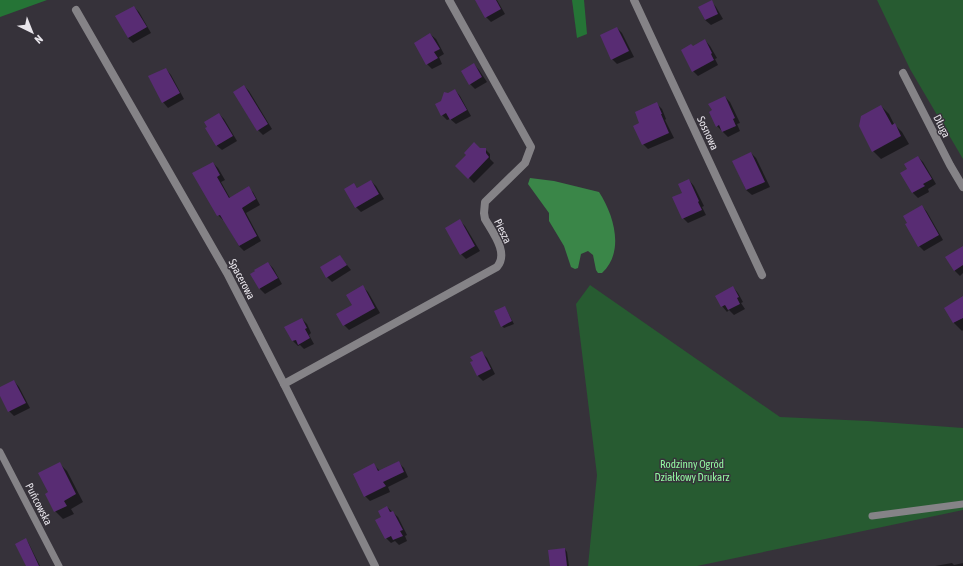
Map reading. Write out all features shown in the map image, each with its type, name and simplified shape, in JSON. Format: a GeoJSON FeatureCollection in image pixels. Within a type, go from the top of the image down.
{"type":"FeatureCollection","features":[{"type":"Feature","properties":{"kind":"street","name":"Piesza"},"geometry":{"type":"LineString","coordinates":[[284,384],[497,268],[500,263],[502,252],[485,219],[485,202],[525,163],[531,147],[449,0]]}},
{"type":"Feature","properties":{"kind":"street","name":"Sosnowa"},"geometry":{"type":"LineString","coordinates":[[634,0],[762,274]]}},
{"type":"Feature","properties":{"kind":"street","name":"Spacerowa"},"geometry":{"type":"LineString","coordinates":[[76,10],[227,273],[375,566]]}},
{"type":"Feature","properties":{"kind":"street","name":"Długa"},"geometry":{"type":"LineString","coordinates":[[904,73],[950,165],[963,187]]}},
{"type":"Feature","properties":{"kind":"lane","name":"Puńcowska"},"geometry":{"type":"LineString","coordinates":[[0,452],[59,566]]}},
{"type":"Feature","properties":{"kind":"lane"},"geometry":{"type":"LineString","coordinates":[[872,516],[963,504]]}},
{"type":"Feature","properties":{"kind":"green space"},"geometry":{"type":"Polygon","coordinates":[[[877,0],[963,0],[963,159],[910,69],[877,0]]]}},
{"type":"Feature","properties":{"kind":"green space","name":"Rodzinny Ogród Działkowy Drukarz"},"geometry":{"type":"Polygon","coordinates":[[[590,285],[780,417],[868,421],[963,428],[963,510],[697,566],[588,566],[597,475],[576,304],[590,285]]]}},
{"type":"Feature","properties":{"kind":"shaded area"},"geometry":{"type":"Polygon","coordinates":[[[0,0],[47,0],[0,17],[0,0]]]}},
{"type":"Feature","properties":{"kind":"shaded area"},"geometry":{"type":"Polygon","coordinates":[[[572,0],[584,0],[587,34],[577,38],[572,0]]]}},
{"type":"Feature","properties":{"kind":"shaded area"},"geometry":{"type":"Polygon","coordinates":[[[530,178],[554,181],[599,192],[609,211],[615,233],[613,255],[609,264],[602,273],[598,273],[596,270],[593,255],[588,251],[581,254],[578,268],[575,269],[571,267],[564,246],[549,221],[549,213],[528,184],[530,178]]]}},
{"type":"Feature","properties":{"kind":"building"},"geometry":{"type":"Polygon","coordinates":[[[475,0],[496,0],[501,9],[485,18],[475,0]]]}},
{"type":"Feature","properties":{"kind":"building"},"geometry":{"type":"Polygon","coordinates":[[[712,0],[718,14],[705,20],[698,7],[712,0]]]}},
{"type":"Feature","properties":{"kind":"building"},"geometry":{"type":"Polygon","coordinates":[[[134,6],[147,27],[128,38],[115,16],[134,6]]]}},
{"type":"Feature","properties":{"kind":"building"},"geometry":{"type":"Polygon","coordinates":[[[617,27],[629,51],[611,60],[600,35],[617,27]]]}},
{"type":"Feature","properties":{"kind":"building"},"geometry":{"type":"Polygon","coordinates":[[[430,33],[440,49],[434,52],[438,58],[426,65],[414,43],[430,33]]]}},
{"type":"Feature","properties":{"kind":"building"},"geometry":{"type":"Polygon","coordinates":[[[705,39],[714,60],[692,72],[681,50],[691,44],[693,46],[705,39]]]}},
{"type":"Feature","properties":{"kind":"building"},"geometry":{"type":"Polygon","coordinates":[[[474,63],[482,77],[469,85],[461,71],[474,63]]]}},
{"type":"Feature","properties":{"kind":"building"},"geometry":{"type":"Polygon","coordinates":[[[166,68],[180,93],[162,103],[148,76],[166,68]]]}},
{"type":"Feature","properties":{"kind":"building"},"geometry":{"type":"Polygon","coordinates":[[[244,85],[268,124],[257,131],[233,92],[244,85]]]}},
{"type":"Feature","properties":{"kind":"building"},"geometry":{"type":"Polygon","coordinates":[[[455,89],[467,110],[450,120],[446,113],[441,116],[435,104],[441,101],[444,92],[448,93],[455,89]]]}},
{"type":"Feature","properties":{"kind":"building"},"geometry":{"type":"Polygon","coordinates":[[[725,96],[735,118],[733,119],[736,126],[722,132],[719,125],[716,127],[709,112],[712,110],[708,104],[725,96]]]}},
{"type":"Feature","properties":{"kind":"building"},"geometry":{"type":"Polygon","coordinates":[[[657,102],[669,133],[642,145],[633,126],[639,123],[635,112],[657,102]]]}},
{"type":"Feature","properties":{"kind":"building"},"geometry":{"type":"Polygon","coordinates":[[[881,105],[892,125],[895,123],[901,136],[872,152],[859,126],[861,116],[881,105]]]}},
{"type":"Feature","properties":{"kind":"building"},"geometry":{"type":"Polygon","coordinates":[[[219,113],[233,136],[216,146],[205,128],[207,127],[204,122],[219,113]]]}},
{"type":"Feature","properties":{"kind":"building"},"geometry":{"type":"Polygon","coordinates":[[[474,142],[480,148],[486,148],[486,153],[489,157],[468,179],[455,166],[466,155],[464,153],[474,142]]]}},
{"type":"Feature","properties":{"kind":"building"},"geometry":{"type":"Polygon","coordinates":[[[751,152],[765,182],[746,190],[732,161],[751,152]]]}},
{"type":"Feature","properties":{"kind":"building"},"geometry":{"type":"Polygon","coordinates":[[[918,156],[932,179],[923,184],[925,186],[912,193],[900,173],[907,169],[904,164],[918,156]]]}},
{"type":"Feature","properties":{"kind":"building"},"geometry":{"type":"Polygon","coordinates":[[[213,162],[220,175],[217,177],[229,198],[249,186],[256,199],[242,208],[257,236],[239,246],[220,215],[217,216],[192,173],[213,162]]]}},
{"type":"Feature","properties":{"kind":"building"},"geometry":{"type":"Polygon","coordinates":[[[689,179],[702,210],[682,219],[672,197],[682,193],[678,184],[689,179]]]}},
{"type":"Feature","properties":{"kind":"building"},"geometry":{"type":"Polygon","coordinates":[[[371,180],[379,194],[355,208],[344,189],[354,183],[357,188],[371,180]]]}},
{"type":"Feature","properties":{"kind":"building"},"geometry":{"type":"Polygon","coordinates":[[[922,205],[939,235],[918,247],[905,224],[907,223],[903,216],[922,205]]]}},
{"type":"Feature","properties":{"kind":"building"},"geometry":{"type":"Polygon","coordinates":[[[460,219],[475,246],[460,255],[445,228],[460,219]]]}},
{"type":"Feature","properties":{"kind":"building"},"geometry":{"type":"Polygon","coordinates":[[[963,246],[963,265],[954,271],[945,257],[963,246]]]}},
{"type":"Feature","properties":{"kind":"building"},"geometry":{"type":"Polygon","coordinates":[[[340,255],[347,265],[326,278],[320,267],[340,255]]]}},
{"type":"Feature","properties":{"kind":"building"},"geometry":{"type":"Polygon","coordinates":[[[268,262],[278,278],[259,289],[250,274],[268,262]]]}},
{"type":"Feature","properties":{"kind":"building"},"geometry":{"type":"Polygon","coordinates":[[[363,285],[375,308],[343,326],[336,314],[352,305],[346,295],[363,285]]]}},
{"type":"Feature","properties":{"kind":"building"},"geometry":{"type":"Polygon","coordinates":[[[733,286],[739,297],[737,298],[740,304],[728,310],[725,305],[721,307],[715,296],[733,286]]]}},
{"type":"Feature","properties":{"kind":"building"},"geometry":{"type":"Polygon","coordinates":[[[963,296],[963,318],[953,323],[944,308],[963,296]]]}},
{"type":"Feature","properties":{"kind":"building"},"geometry":{"type":"Polygon","coordinates":[[[505,306],[512,321],[501,327],[494,311],[505,306]]]}},
{"type":"Feature","properties":{"kind":"building"},"geometry":{"type":"Polygon","coordinates":[[[302,318],[307,328],[305,329],[310,338],[298,345],[296,340],[292,341],[284,327],[302,318]]]}},
{"type":"Feature","properties":{"kind":"building"},"geometry":{"type":"Polygon","coordinates":[[[482,351],[491,369],[477,376],[470,362],[473,361],[470,357],[482,351]]]}},
{"type":"Feature","properties":{"kind":"building"},"geometry":{"type":"Polygon","coordinates":[[[14,380],[26,403],[8,412],[0,396],[0,387],[14,380]]]}},
{"type":"Feature","properties":{"kind":"building"},"geometry":{"type":"Polygon","coordinates":[[[399,461],[404,472],[383,482],[386,486],[364,497],[353,474],[374,463],[378,471],[399,461]]]}},
{"type":"Feature","properties":{"kind":"building"},"geometry":{"type":"Polygon","coordinates":[[[60,462],[76,494],[64,501],[67,506],[54,512],[45,494],[48,492],[38,473],[60,462]]]}},
{"type":"Feature","properties":{"kind":"building"},"geometry":{"type":"Polygon","coordinates":[[[387,506],[390,512],[393,511],[403,530],[400,531],[403,536],[393,540],[391,536],[385,539],[375,520],[381,517],[378,511],[387,506]]]}},
{"type":"Feature","properties":{"kind":"building"},"geometry":{"type":"Polygon","coordinates":[[[26,538],[39,566],[26,566],[15,544],[26,538]]]}},
{"type":"Feature","properties":{"kind":"building"},"geometry":{"type":"Polygon","coordinates":[[[565,548],[567,566],[550,566],[548,550],[565,548]]]}}]}
